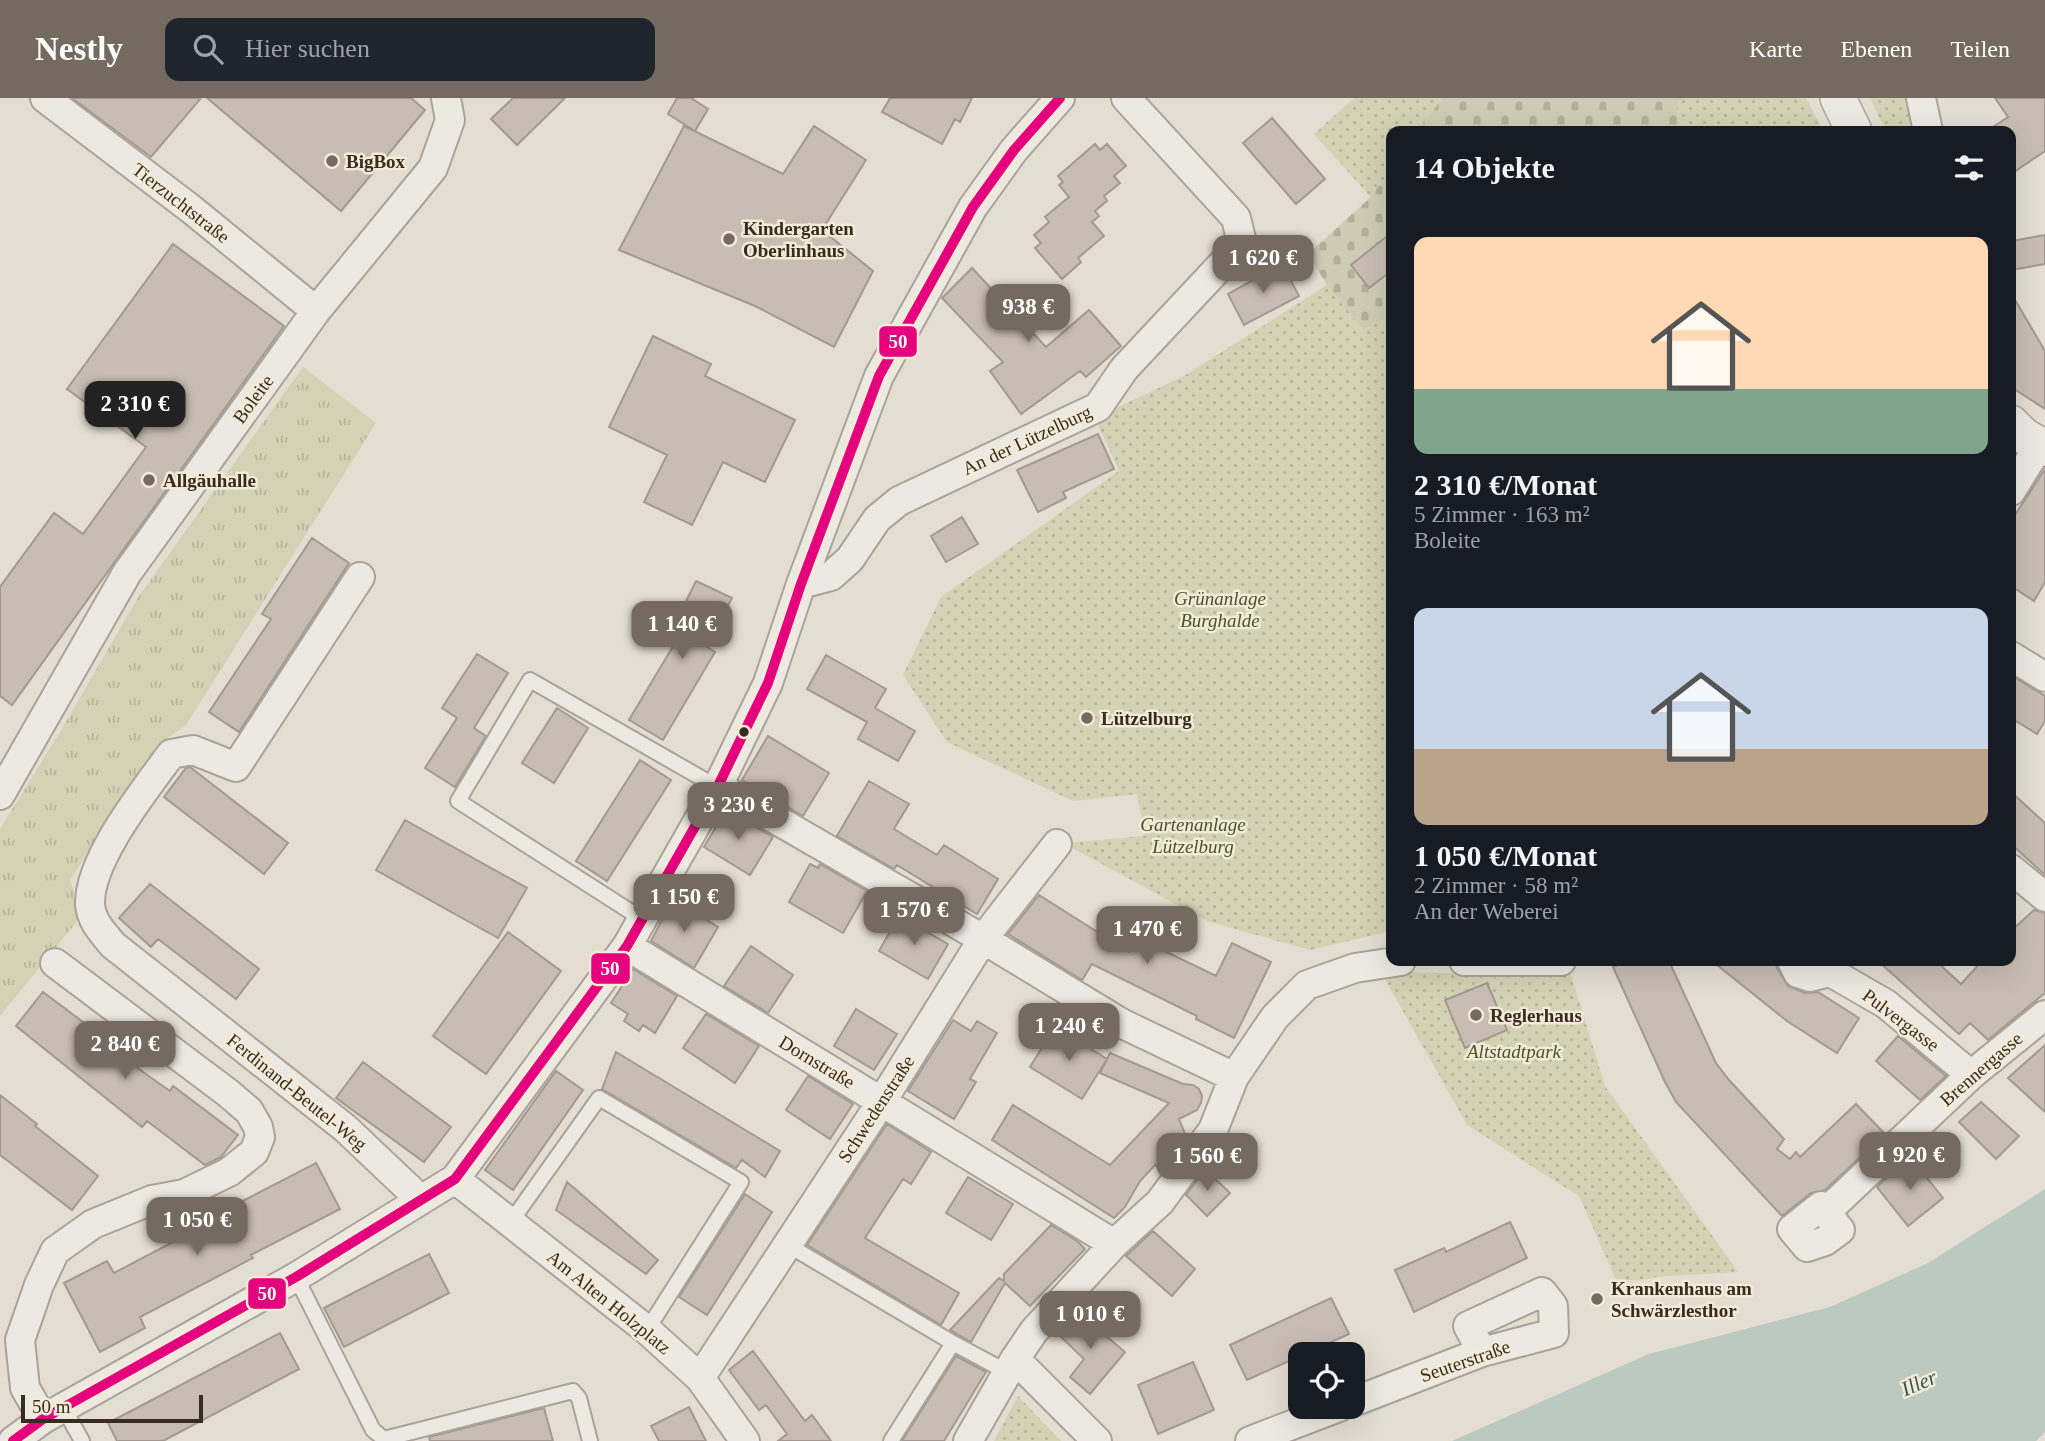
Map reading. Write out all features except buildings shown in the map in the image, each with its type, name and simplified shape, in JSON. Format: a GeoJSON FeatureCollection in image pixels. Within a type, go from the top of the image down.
{"type":"FeatureCollection","features":[{"type":"Feature","properties":{"kind":"street","name":"Tierzuchtstraße"},"geometry":{"type":"LineString","coordinates":[[45,98],[191,209],[316,311]]}},
{"type":"Feature","properties":{"kind":"street"},"geometry":{"type":"LineString","coordinates":[[13,1441],[53,1413],[296,1277],[455,1180],[627,946],[718,786],[768,683],[801,583],[879,376],[973,207],[1014,150],[1060,98]]}},
{"type":"Feature","properties":{"kind":"street","name":"An der Lützelburg"},"geometry":{"type":"LineString","coordinates":[[801,583],[831,576],[850,559],[877,519],[899,501],[1098,407],[1124,369],[1242,243],[1236,218],[1126,98]]}},
{"type":"Feature","properties":{"kind":"street"},"geometry":{"type":"LineString","coordinates":[[1838,98],[1852,126]]}},
{"type":"Feature","properties":{"kind":"street"},"geometry":{"type":"LineString","coordinates":[[1921,98],[1927,126]]}},
{"type":"Feature","properties":{"kind":"street","name":"Boleite"},"geometry":{"type":"LineString","coordinates":[[0,795],[127,573],[316,311],[433,168],[448,109]]}},
{"type":"Feature","properties":{"kind":"street"},"geometry":{"type":"LineString","coordinates":[[2016,428],[2042,447],[2016,484]]}},
{"type":"Feature","properties":{"kind":"street","name":"Ferdinand-Beutel-Weg"},"geometry":{"type":"LineString","coordinates":[[360,577],[236,767],[193,751],[171,754],[112,838],[93,883],[90,905],[95,924],[113,945],[345,1128],[421,1200]]}},
{"type":"Feature","properties":{"kind":"street"},"geometry":{"type":"LineString","coordinates":[[2016,659],[2045,677]]}},
{"type":"Feature","properties":{"kind":"street"},"geometry":{"type":"LineString","coordinates":[[718,786],[983,939],[1121,1023],[1234,1077]]}},
{"type":"Feature","properties":{"kind":"street","name":"Schwedenstraße"},"geometry":{"type":"LineString","coordinates":[[700,1378],[882,1101],[983,939],[1057,844]]}},
{"type":"Feature","properties":{"kind":"street"},"geometry":{"type":"LineString","coordinates":[[2016,873],[2045,897]]}},
{"type":"Feature","properties":{"kind":"street","name":"Dornstraße"},"geometry":{"type":"LineString","coordinates":[[627,946],[1114,1244]]}},
{"type":"Feature","properties":{"kind":"street"},"geometry":{"type":"LineString","coordinates":[[53,1413],[25,1388],[10,1338],[55,1251],[93,1224],[152,1200],[184,1194],[229,1172],[254,1152],[260,1138],[258,1127],[249,1111],[228,1093],[55,963]]}},
{"type":"Feature","properties":{"kind":"street"},"geometry":{"type":"LineString","coordinates":[[968,1441],[1011,1365],[1034,1331],[1114,1244],[1160,1202],[1213,1130],[1234,1077],[1275,1017],[1307,985],[1356,968],[1386,963]]}},
{"type":"Feature","properties":{"kind":"street","name":"Pulvergasse"},"geometry":{"type":"LineString","coordinates":[[1794,966],[1798,973],[1804,976],[1817,977],[1828,966]]}},
{"type":"Feature","properties":{"kind":"street","name":"Pulvergasse"},"geometry":{"type":"LineString","coordinates":[[1830,966],[1886,1004],[1971,1075]]}},
{"type":"Feature","properties":{"kind":"street","name":"Brennergasse"},"geometry":{"type":"LineString","coordinates":[[1827,1211],[1971,1075],[2045,1015]]}},
{"type":"Feature","properties":{"kind":"street","name":"Am Alten Holzplatz"},"geometry":{"type":"LineString","coordinates":[[455,1180],[647,1330],[700,1378],[745,1441]]}},
{"type":"Feature","properties":{"kind":"street","name":"Seuterstraße"},"geometry":{"type":"LineString","coordinates":[[1365,1397],[1482,1352],[1554,1333],[1553,1306],[1542,1292],[1468,1326],[1482,1352]]}},
{"type":"Feature","properties":{"kind":"street"},"geometry":{"type":"LineString","coordinates":[[1011,1365],[1097,1441]]}},
{"type":"Feature","properties":{"kind":"street"},"geometry":{"type":"LineString","coordinates":[[1250,1441],[1308,1419]]}},
{"type":"Feature","properties":{"kind":"lane"},"geometry":{"type":"LineString","coordinates":[[642,919],[458,801],[530,680],[718,786]]}},
{"type":"Feature","properties":{"kind":"lane"},"geometry":{"type":"LineString","coordinates":[[510,1223],[599,1098],[741,1182],[647,1330]]}},
{"type":"Feature","properties":{"kind":"lane"},"geometry":{"type":"LineString","coordinates":[[788,1245],[953,1343],[1011,1365]]}},
{"type":"Feature","properties":{"kind":"lane"},"geometry":{"type":"LineString","coordinates":[[296,1277],[373,1430],[384,1439],[573,1391],[579,1398],[590,1441]]}},
{"type":"Feature","properties":{"kind":"lane"},"geometry":{"type":"LineString","coordinates":[[891,1441],[953,1343]]}},
{"type":"Feature","properties":{"kind":"lane"},"geometry":{"type":"LineString","coordinates":[[53,1413],[82,1441]]}},
{"type":"Feature","properties":{"kind":"green space"},"geometry":{"type":"Polygon","coordinates":[[[1354,98],[1442,98],[1422,126],[1386,126],[1386,176],[1371,197],[1314,134],[1354,98]]]}},
{"type":"Feature","properties":{"kind":"green space"},"geometry":{"type":"Polygon","coordinates":[[[1442,98],[1686,98],[1677,103],[1679,126],[1422,126],[1442,98]]]}},
{"type":"Feature","properties":{"kind":"green space"},"geometry":{"type":"Polygon","coordinates":[[[1686,98],[1806,98],[1820,126],[1678,126],[1677,102],[1686,98]]]}},
{"type":"Feature","properties":{"kind":"green space"},"geometry":{"type":"Polygon","coordinates":[[[1870,98],[1909,98],[1915,126],[1884,126],[1870,98]]]}},
{"type":"Feature","properties":{"kind":"green space"},"geometry":{"type":"Polygon","coordinates":[[[1386,176],[1386,318],[1363,330],[1327,285],[1308,254],[1371,197],[1386,176]]]}},
{"type":"Feature","properties":{"kind":"green space","name":"Grünanlage Burghalde"},"geometry":{"type":"Polygon","coordinates":[[[1327,285],[1363,330],[1386,318],[1386,932],[1310,950],[1207,921],[1067,845],[1145,836],[1137,794],[1073,801],[947,742],[903,675],[941,597],[1119,471],[1095,418],[1184,376],[1327,285]]]}},
{"type":"Feature","properties":{"kind":"green space"},"geometry":{"type":"Polygon","coordinates":[[[303,367],[376,423],[186,725],[160,743],[70,880],[82,915],[0,1016],[0,829],[137,599],[303,367]]]}},
{"type":"Feature","properties":{"kind":"green space","name":"Altstadtpark"},"geometry":{"type":"Polygon","coordinates":[[[1381,972],[1571,975],[1605,1086],[1738,1272],[1616,1280],[1579,1196],[1467,1125],[1381,972]]]}},
{"type":"Feature","properties":{"kind":"green space"},"geometry":{"type":"Polygon","coordinates":[[[1018,1396],[1061,1441],[994,1441],[1018,1396]]]}},
{"type":"Feature","properties":{"kind":"water","name":"Iller"},"geometry":{"type":"Polygon","coordinates":[[[2045,1189],[2045,1432],[2036,1441],[1452,1441],[1649,1354],[1830,1307],[1928,1263],[2045,1189]]]}},
{"type":"Feature","properties":{"kind":"transit line","name":"50"},"geometry":{"type":"LineString","coordinates":[[13,1441],[43,1419],[296,1277],[455,1179],[627,946],[718,786],[768,683],[801,584],[879,376],[973,207],[1014,150],[1060,98]]}},
{"type":"Feature","properties":{"kind":"place","name":"BigBox"},"geometry":{"type":"Point","coordinates":[332,161]}},
{"type":"Feature","properties":{"kind":"place","name":"Kindergarten Oberlinhaus"},"geometry":{"type":"Point","coordinates":[729,239]}},
{"type":"Feature","properties":{"kind":"place","name":"Allgäuhalle"},"geometry":{"type":"Point","coordinates":[149,480]}},
{"type":"Feature","properties":{"kind":"place","name":"Lützelburg"},"geometry":{"type":"Point","coordinates":[1087,718]}},
{"type":"Feature","properties":{"kind":"place","name":"Reglerhaus"},"geometry":{"type":"Point","coordinates":[1476,1015]}},
{"type":"Feature","properties":{"kind":"place","name":"Krankenhaus am Schwärzlesthor"},"geometry":{"type":"Point","coordinates":[1597,1299]}},
{"type":"Feature","properties":{"kind":"park label","name":"Gartenanlage Lützelburg"},"geometry":{"type":"Point","coordinates":[1193,835]}}]}
